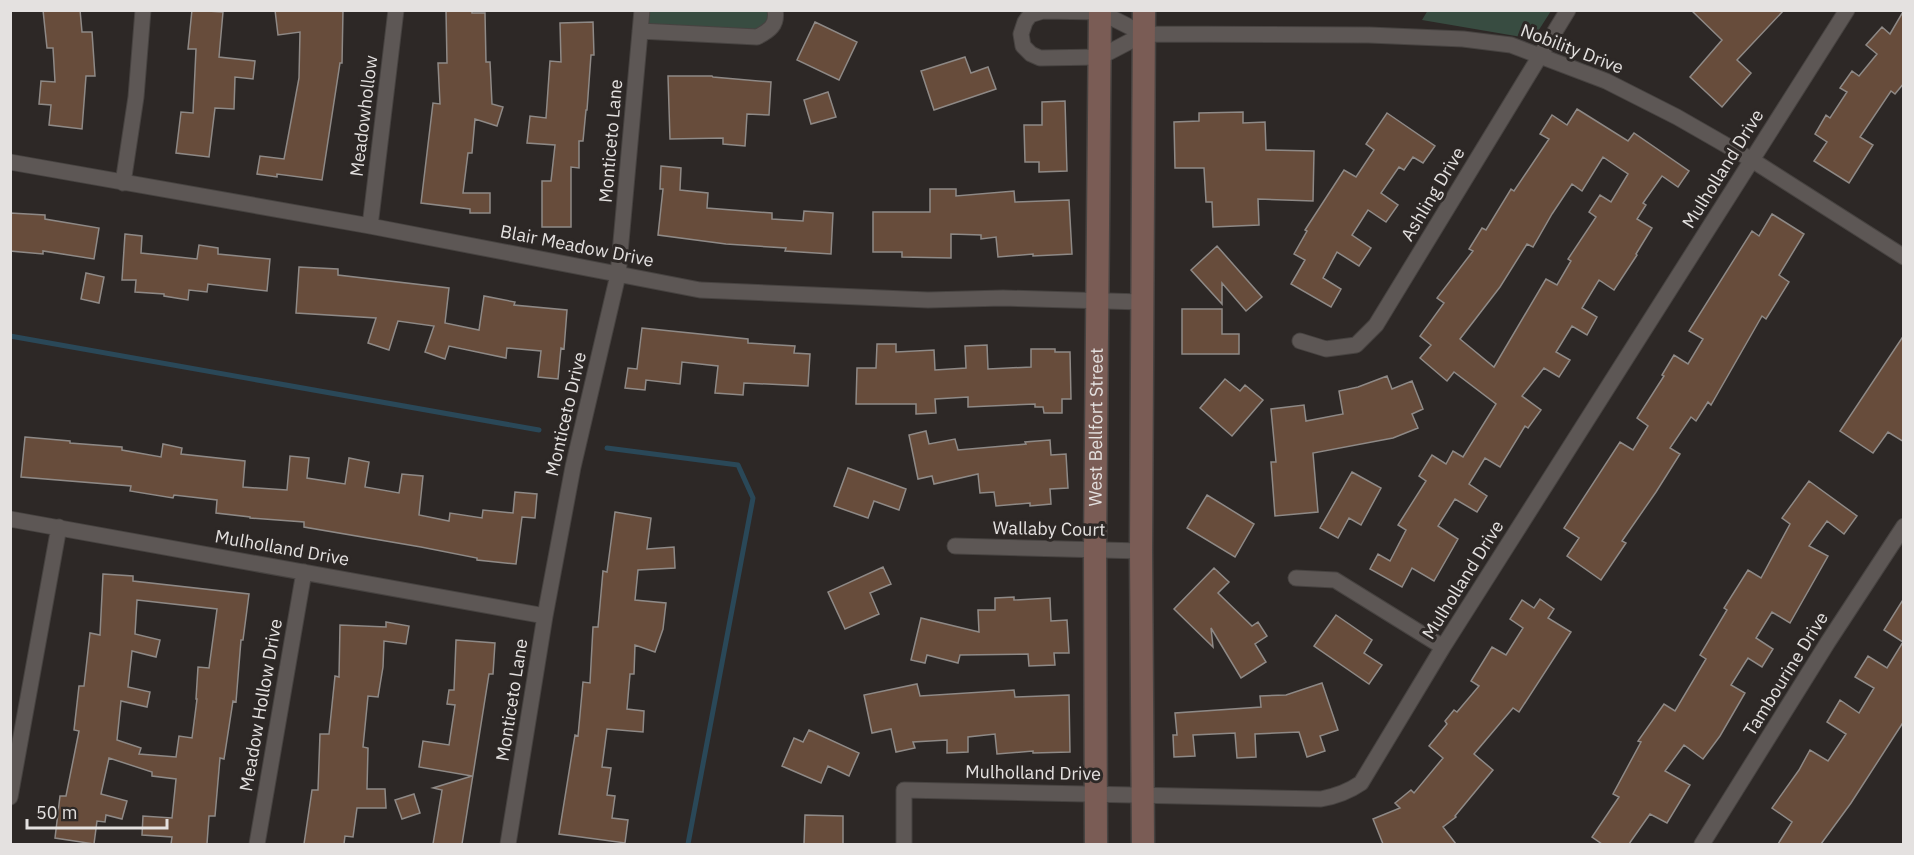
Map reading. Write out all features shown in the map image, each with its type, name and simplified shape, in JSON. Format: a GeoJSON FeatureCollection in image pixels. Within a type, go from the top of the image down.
{"type":"FeatureCollection","features":[{"type":"Feature","properties":{"kind":"main road"},"geometry":{"type":"LineString","coordinates":[[1143,844],[1141,550],[1144,10]]}},
{"type":"Feature","properties":{"kind":"main road","name":"West Bellfort Street"},"geometry":{"type":"LineString","coordinates":[[1096,844],[1095,550],[1100,11]]}},
{"type":"Feature","properties":{"kind":"street"},"geometry":{"type":"LineString","coordinates":[[123,183],[136,97],[144,10]]}},
{"type":"Feature","properties":{"kind":"street","name":"Meadowhollow"},"geometry":{"type":"LineString","coordinates":[[370,226],[396,10]]}},
{"type":"Feature","properties":{"kind":"street","name":"Monticeto Lane"},"geometry":{"type":"LineString","coordinates":[[618,275],[642,10]]}},
{"type":"Feature","properties":{"kind":"street"},"geometry":{"type":"LineString","coordinates":[[640,31],[757,37],[773,27],[777,18],[775,10]]}},
{"type":"Feature","properties":{"kind":"street","name":"Ashling Drive"},"geometry":{"type":"LineString","coordinates":[[1300,341],[1326,349],[1356,345],[1376,325],[1568,10]]}},
{"type":"Feature","properties":{"kind":"street","name":"Mulholland Drive"},"geometry":{"type":"LineString","coordinates":[[904,844],[904,790],[1321,799],[1348,792],[1361,783],[1443,647],[1847,10]]}},
{"type":"Feature","properties":{"kind":"street","name":"Nobility Drive"},"geometry":{"type":"LineString","coordinates":[[1144,34],[1100,57],[1040,58],[1031,54],[1023,46],[1021,34],[1030,15],[1043,11],[1100,11],[1144,34],[1369,35],[1463,39],[1511,45],[1606,81],[1677,117],[1752,160],[1904,257]]}},
{"type":"Feature","properties":{"kind":"street","name":"Blair Meadow Drive"},"geometry":{"type":"LineString","coordinates":[[10,162],[370,226],[700,290],[928,300],[1003,298],[1142,302]]}},
{"type":"Feature","properties":{"kind":"street","name":"Monticeto Drive"},"geometry":{"type":"LineString","coordinates":[[555,562],[573,467],[618,275]]}},
{"type":"Feature","properties":{"kind":"street","name":"Mulholland Drive"},"geometry":{"type":"LineString","coordinates":[[10,519],[546,616]]}},
{"type":"Feature","properties":{"kind":"street","name":"Tambourine Drive"},"geometry":{"type":"LineString","coordinates":[[1702,844],[1828,642],[1904,526]]}},
{"type":"Feature","properties":{"kind":"street"},"geometry":{"type":"LineString","coordinates":[[10,797],[59,527]]}},
{"type":"Feature","properties":{"kind":"street","name":"Wallaby Court"},"geometry":{"type":"LineString","coordinates":[[956,546],[1141,550]]}},
{"type":"Feature","properties":{"kind":"street","name":"Monticeto Lane"},"geometry":{"type":"LineString","coordinates":[[508,844],[555,562]]}},
{"type":"Feature","properties":{"kind":"street","name":"Meadow Hollow Drive"},"geometry":{"type":"LineString","coordinates":[[257,844],[304,572]]}},
{"type":"Feature","properties":{"kind":"street"},"geometry":{"type":"LineString","coordinates":[[1296,578],[1335,580],[1443,647]]}},
{"type":"Feature","properties":{"kind":"green space"},"geometry":{"type":"Polygon","coordinates":[[[1428,10],[1551,11],[1533,39],[1422,20],[1428,10]]]}},
{"type":"Feature","properties":{"kind":"green space"},"geometry":{"type":"Polygon","coordinates":[[[644,11],[774,11],[765,32],[641,30],[644,11]]]}},
{"type":"Feature","properties":{"kind":"building"},"geometry":{"type":"Polygon","coordinates":[[[43,10],[80,10],[82,32],[92,32],[95,76],[86,76],[82,129],[49,125],[51,105],[39,104],[41,81],[55,82],[53,48],[47,48],[43,10]]]}},
{"type":"Feature","properties":{"kind":"building"},"geometry":{"type":"Polygon","coordinates":[[[192,10],[223,12],[219,57],[255,61],[253,79],[235,77],[234,109],[215,108],[209,157],[176,153],[181,112],[193,113],[196,49],[188,49],[192,10]]]}},
{"type":"Feature","properties":{"kind":"building"},"geometry":{"type":"Polygon","coordinates":[[[275,10],[343,10],[342,63],[340,63],[322,180],[277,174],[277,177],[257,174],[260,156],[284,159],[299,78],[300,32],[278,35],[275,10]]]}},
{"type":"Feature","properties":{"kind":"building"},"geometry":{"type":"Polygon","coordinates":[[[446,10],[472,10],[472,13],[485,13],[486,62],[490,62],[492,104],[503,107],[497,126],[475,119],[472,153],[468,153],[463,193],[490,193],[490,213],[470,213],[470,209],[421,203],[433,103],[440,104],[438,63],[447,63],[446,10]]]}},
{"type":"Feature","properties":{"kind":"building"},"geometry":{"type":"Polygon","coordinates":[[[1691,10],[1784,10],[1737,60],[1751,73],[1722,107],[1690,77],[1722,40],[1691,10]]]}},
{"type":"Feature","properties":{"kind":"building"},"geometry":{"type":"Polygon","coordinates":[[[1904,10],[1904,83],[1895,94],[1891,91],[1860,137],[1873,145],[1849,183],[1814,161],[1827,142],[1815,134],[1826,115],[1830,118],[1847,92],[1840,88],[1852,71],[1859,76],[1877,54],[1866,45],[1882,27],[1890,34],[1904,10]]]}},
{"type":"Feature","properties":{"kind":"building"},"geometry":{"type":"Polygon","coordinates":[[[593,22],[594,55],[591,55],[583,141],[579,141],[579,168],[571,167],[571,227],[542,227],[542,181],[551,181],[555,145],[527,143],[530,116],[546,118],[550,61],[561,62],[560,23],[593,22]]]}},
{"type":"Feature","properties":{"kind":"building"},"geometry":{"type":"Polygon","coordinates":[[[815,22],[857,42],[839,80],[797,60],[815,22]]]}},
{"type":"Feature","properties":{"kind":"building"},"geometry":{"type":"Polygon","coordinates":[[[965,57],[971,73],[988,67],[996,89],[934,110],[921,71],[965,57]]]}},
{"type":"Feature","properties":{"kind":"building"},"geometry":{"type":"Polygon","coordinates":[[[668,76],[712,76],[771,82],[769,115],[747,114],[745,146],[723,144],[723,138],[670,139],[668,76]]]}},
{"type":"Feature","properties":{"kind":"building"},"geometry":{"type":"Polygon","coordinates":[[[828,92],[836,117],[811,124],[804,100],[828,92]]]}},
{"type":"Feature","properties":{"kind":"building"},"geometry":{"type":"Polygon","coordinates":[[[1065,101],[1067,171],[1039,172],[1039,162],[1025,162],[1024,125],[1042,125],[1042,102],[1065,101]]]}},
{"type":"Feature","properties":{"kind":"building"},"geometry":{"type":"Polygon","coordinates":[[[1577,109],[1628,141],[1634,133],[1689,171],[1678,187],[1662,176],[1643,203],[1646,205],[1637,219],[1652,228],[1637,255],[1614,290],[1599,280],[1582,308],[1597,317],[1587,335],[1572,326],[1556,352],[1570,360],[1559,377],[1544,368],[1522,396],[1541,410],[1528,428],[1525,426],[1500,467],[1485,458],[1469,484],[1487,496],[1477,512],[1455,499],[1438,526],[1458,539],[1434,581],[1412,568],[1402,587],[1370,569],[1378,554],[1390,561],[1406,530],[1398,525],[1426,481],[1419,476],[1432,455],[1446,464],[1453,451],[1463,457],[1496,404],[1454,372],[1447,381],[1420,358],[1431,345],[1420,336],[1444,303],[1437,298],[1473,251],[1469,249],[1482,228],[1486,230],[1511,189],[1514,191],[1549,139],[1540,134],[1552,115],[1567,125],[1577,109]],[[1603,157],[1582,191],[1572,184],[1533,247],[1527,244],[1500,287],[1460,339],[1494,367],[1546,279],[1557,285],[1571,261],[1568,259],[1596,217],[1589,212],[1600,195],[1611,202],[1628,174],[1603,157]]]}},
{"type":"Feature","properties":{"kind":"building"},"geometry":{"type":"Polygon","coordinates":[[[1243,112],[1243,123],[1265,122],[1266,150],[1314,151],[1313,201],[1258,199],[1259,225],[1213,227],[1212,202],[1206,202],[1204,168],[1175,168],[1174,122],[1199,121],[1199,113],[1243,112]]]}},
{"type":"Feature","properties":{"kind":"building"},"geometry":{"type":"Polygon","coordinates":[[[1387,113],[1435,146],[1423,163],[1413,157],[1404,170],[1399,167],[1381,193],[1398,205],[1386,222],[1368,210],[1352,235],[1371,248],[1359,266],[1337,252],[1323,278],[1341,289],[1331,307],[1291,284],[1305,260],[1294,254],[1307,231],[1305,230],[1344,170],[1356,177],[1374,150],[1366,144],[1387,113]]]}},
{"type":"Feature","properties":{"kind":"building"},"geometry":{"type":"Polygon","coordinates":[[[661,166],[681,168],[680,190],[708,193],[707,208],[772,213],[772,219],[803,221],[804,211],[833,213],[831,254],[785,251],[786,248],[726,244],[658,235],[663,189],[660,189],[661,166]]]}},
{"type":"Feature","properties":{"kind":"building"},"geometry":{"type":"Polygon","coordinates":[[[930,189],[956,189],[956,196],[1014,191],[1015,202],[1069,200],[1072,254],[998,257],[996,237],[981,239],[981,235],[951,234],[951,258],[902,257],[902,252],[873,252],[873,212],[930,212],[930,189]]]}},
{"type":"Feature","properties":{"kind":"building"},"geometry":{"type":"Polygon","coordinates":[[[10,213],[45,215],[45,219],[99,228],[94,259],[43,251],[43,254],[10,251],[10,213]]]}},
{"type":"Feature","properties":{"kind":"building"},"geometry":{"type":"Polygon","coordinates":[[[1772,214],[1804,234],[1779,275],[1789,282],[1766,319],[1762,316],[1711,405],[1708,402],[1696,421],[1691,417],[1670,448],[1680,454],[1622,541],[1626,543],[1601,580],[1567,556],[1579,538],[1564,528],[1620,442],[1633,450],[1648,426],[1637,418],[1664,376],[1662,375],[1674,355],[1688,364],[1703,339],[1689,331],[1752,231],[1759,236],[1772,214]]]}},
{"type":"Feature","properties":{"kind":"building"},"geometry":{"type":"Polygon","coordinates":[[[125,234],[142,236],[141,253],[197,259],[199,245],[218,248],[218,254],[270,259],[267,291],[208,284],[207,292],[189,290],[188,300],[164,296],[164,294],[135,292],[136,280],[122,280],[125,234]]]}},
{"type":"Feature","properties":{"kind":"building"},"geometry":{"type":"Polygon","coordinates":[[[1217,246],[1262,297],[1246,311],[1222,283],[1222,304],[1191,270],[1217,246]]]}},
{"type":"Feature","properties":{"kind":"building"},"geometry":{"type":"Polygon","coordinates":[[[299,267],[338,269],[338,275],[449,288],[445,323],[479,330],[484,296],[515,302],[514,305],[567,310],[564,349],[561,348],[558,379],[538,377],[541,351],[507,348],[506,358],[449,346],[445,359],[425,352],[434,326],[398,321],[389,350],[368,343],[376,318],[296,313],[299,267]]]}},
{"type":"Feature","properties":{"kind":"building"},"geometry":{"type":"Polygon","coordinates":[[[86,273],[104,277],[99,303],[81,299],[86,273]]]}},
{"type":"Feature","properties":{"kind":"building"},"geometry":{"type":"Polygon","coordinates":[[[1182,309],[1222,309],[1222,334],[1239,334],[1239,354],[1182,354],[1182,309]]]}},
{"type":"Feature","properties":{"kind":"building"},"geometry":{"type":"Polygon","coordinates":[[[642,328],[748,339],[748,343],[795,346],[794,353],[810,354],[808,386],[744,383],[743,395],[715,393],[718,366],[682,362],[680,384],[646,380],[645,390],[625,388],[628,368],[637,369],[642,328]]]}},
{"type":"Feature","properties":{"kind":"building"},"geometry":{"type":"Polygon","coordinates":[[[1904,335],[1904,442],[1888,432],[1873,453],[1840,431],[1904,335]]]}},
{"type":"Feature","properties":{"kind":"building"},"geometry":{"type":"Polygon","coordinates":[[[877,344],[896,344],[896,352],[934,350],[935,370],[966,368],[965,346],[987,345],[988,369],[1031,367],[1031,349],[1055,349],[1055,352],[1070,352],[1071,399],[1062,399],[1062,413],[1044,413],[1043,407],[1035,407],[1035,404],[968,407],[968,397],[935,399],[936,413],[916,414],[916,404],[856,404],[857,368],[876,368],[877,344]]]}},
{"type":"Feature","properties":{"kind":"building"},"geometry":{"type":"Polygon","coordinates":[[[1387,376],[1392,389],[1412,381],[1423,409],[1412,414],[1418,428],[1393,438],[1313,453],[1318,512],[1275,516],[1271,462],[1276,462],[1271,409],[1304,405],[1306,421],[1343,414],[1339,391],[1358,387],[1387,376]]]}},
{"type":"Feature","properties":{"kind":"building"},"geometry":{"type":"Polygon","coordinates":[[[1225,379],[1240,391],[1245,385],[1263,400],[1232,436],[1200,408],[1225,379]]]}},
{"type":"Feature","properties":{"kind":"building"},"geometry":{"type":"Polygon","coordinates":[[[926,431],[929,444],[955,439],[958,450],[1050,440],[1051,455],[1066,454],[1068,488],[1050,489],[1051,504],[996,506],[994,492],[980,493],[978,474],[934,484],[932,476],[918,479],[909,435],[926,431]]]}},
{"type":"Feature","properties":{"kind":"building"},"geometry":{"type":"Polygon","coordinates":[[[25,437],[122,447],[122,450],[161,457],[163,444],[182,448],[181,454],[245,461],[243,487],[287,490],[290,456],[309,458],[307,478],[345,484],[349,458],[369,462],[365,487],[399,493],[402,474],[423,476],[419,515],[449,521],[450,513],[482,518],[483,510],[513,513],[515,492],[537,494],[535,518],[522,517],[516,564],[477,560],[477,558],[421,547],[304,527],[304,522],[216,513],[217,500],[174,495],[173,498],[130,491],[131,486],[21,477],[25,437]]]}},
{"type":"Feature","properties":{"kind":"building"},"geometry":{"type":"Polygon","coordinates":[[[848,468],[906,489],[899,510],[874,501],[868,518],[834,506],[848,468]]]}},
{"type":"Feature","properties":{"kind":"building"},"geometry":{"type":"Polygon","coordinates":[[[1352,472],[1381,488],[1361,525],[1349,518],[1338,538],[1320,528],[1352,472]]]}},
{"type":"Feature","properties":{"kind":"building"},"geometry":{"type":"Polygon","coordinates":[[[1809,481],[1857,516],[1844,534],[1827,521],[1809,546],[1828,556],[1790,623],[1772,612],[1756,638],[1773,649],[1762,667],[1748,658],[1731,685],[1745,693],[1720,736],[1703,759],[1684,745],[1665,771],[1690,785],[1667,823],[1650,814],[1629,844],[1602,844],[1592,837],[1619,797],[1613,794],[1641,742],[1638,741],[1664,704],[1675,711],[1706,659],[1700,655],[1727,610],[1724,608],[1748,570],[1761,578],[1790,524],[1782,518],[1809,481]]]}},
{"type":"Feature","properties":{"kind":"building"},"geometry":{"type":"Polygon","coordinates":[[[1207,495],[1254,524],[1235,557],[1187,528],[1207,495]]]}},
{"type":"Feature","properties":{"kind":"building"},"geometry":{"type":"Polygon","coordinates":[[[615,512],[651,518],[647,549],[674,547],[675,568],[638,570],[635,600],[666,603],[663,629],[655,652],[635,645],[634,674],[630,674],[627,709],[644,711],[643,732],[607,729],[602,767],[611,768],[607,795],[615,796],[612,818],[628,820],[625,843],[559,834],[575,735],[578,736],[583,682],[590,683],[593,627],[598,627],[603,571],[607,572],[615,512]]]}},
{"type":"Feature","properties":{"kind":"building"},"geometry":{"type":"Polygon","coordinates":[[[883,567],[891,584],[870,593],[879,614],[845,629],[828,592],[883,567]]]}},
{"type":"Feature","properties":{"kind":"building"},"geometry":{"type":"Polygon","coordinates":[[[1214,568],[1229,582],[1218,593],[1252,626],[1258,622],[1267,636],[1255,644],[1266,662],[1241,678],[1211,628],[1213,647],[1174,609],[1214,568]]]}},
{"type":"Feature","properties":{"kind":"building"},"geometry":{"type":"Polygon","coordinates":[[[103,574],[133,576],[133,581],[249,594],[243,640],[241,640],[236,702],[233,701],[224,759],[220,758],[215,816],[209,816],[207,844],[171,844],[172,837],[142,835],[143,816],[172,818],[176,779],[152,776],[152,772],[109,758],[101,794],[127,801],[122,819],[106,815],[105,822],[97,821],[94,844],[55,838],[60,796],[66,796],[79,731],[74,730],[79,686],[84,686],[90,633],[100,635],[103,574]],[[137,600],[135,634],[160,640],[156,657],[132,651],[128,687],[150,692],[147,707],[121,701],[117,740],[141,748],[139,754],[176,757],[179,736],[192,738],[198,667],[209,668],[217,609],[137,600]]]}},
{"type":"Feature","properties":{"kind":"building"},"geometry":{"type":"Polygon","coordinates":[[[1014,597],[1014,600],[1050,598],[1051,621],[1067,620],[1069,653],[1054,653],[1055,665],[1029,666],[1028,654],[960,655],[958,663],[927,655],[925,663],[911,660],[921,618],[979,632],[978,610],[995,610],[995,598],[1014,597]]]}},
{"type":"Feature","properties":{"kind":"building"},"geometry":{"type":"Polygon","coordinates":[[[1904,598],[1904,721],[1851,803],[1821,844],[1778,844],[1792,822],[1772,808],[1810,750],[1828,761],[1846,734],[1827,722],[1840,700],[1859,713],[1874,688],[1855,677],[1868,656],[1887,668],[1903,642],[1884,630],[1904,598]]]}},
{"type":"Feature","properties":{"kind":"building"},"geometry":{"type":"Polygon","coordinates":[[[1540,599],[1554,609],[1548,618],[1571,632],[1519,712],[1513,708],[1474,754],[1493,770],[1456,817],[1443,827],[1456,844],[1383,844],[1373,819],[1400,808],[1395,803],[1411,790],[1414,793],[1443,758],[1429,746],[1447,724],[1445,721],[1454,710],[1457,712],[1479,686],[1471,681],[1492,647],[1506,655],[1523,628],[1510,619],[1522,600],[1534,608],[1540,599]]]}},
{"type":"Feature","properties":{"kind":"building"},"geometry":{"type":"Polygon","coordinates":[[[1336,615],[1372,640],[1364,653],[1382,665],[1369,684],[1314,646],[1336,615]]]}},
{"type":"Feature","properties":{"kind":"building"},"geometry":{"type":"Polygon","coordinates":[[[386,622],[409,626],[406,644],[384,641],[378,697],[368,696],[363,747],[368,748],[367,789],[385,789],[386,808],[357,808],[353,837],[345,836],[344,844],[304,844],[312,790],[318,790],[320,734],[329,734],[335,676],[339,677],[340,625],[386,627],[386,622]]]}},
{"type":"Feature","properties":{"kind":"building"},"geometry":{"type":"Polygon","coordinates":[[[456,640],[495,643],[493,674],[489,674],[462,844],[433,844],[442,790],[433,788],[472,776],[419,767],[423,741],[449,745],[455,705],[447,704],[449,690],[454,690],[456,640]]]}},
{"type":"Feature","properties":{"kind":"building"},"geometry":{"type":"Polygon","coordinates":[[[1322,683],[1338,730],[1320,736],[1325,751],[1307,757],[1299,732],[1255,734],[1256,757],[1237,758],[1235,733],[1193,735],[1195,756],[1174,757],[1173,735],[1177,735],[1175,713],[1261,707],[1260,696],[1286,695],[1322,683]]]}},
{"type":"Feature","properties":{"kind":"building"},"geometry":{"type":"Polygon","coordinates":[[[917,684],[920,696],[1014,690],[1015,697],[1069,695],[1070,752],[1033,753],[1033,751],[997,754],[995,734],[968,737],[968,752],[947,753],[947,740],[913,742],[915,748],[896,752],[891,729],[872,733],[864,695],[917,684]]]}},
{"type":"Feature","properties":{"kind":"building"},"geometry":{"type":"Polygon","coordinates":[[[809,730],[859,753],[849,776],[828,766],[821,783],[782,766],[794,738],[803,742],[809,730]]]}},
{"type":"Feature","properties":{"kind":"building"},"geometry":{"type":"Polygon","coordinates":[[[414,794],[420,813],[402,819],[395,800],[414,794]]]}},
{"type":"Feature","properties":{"kind":"building"},"geometry":{"type":"Polygon","coordinates":[[[805,815],[843,816],[843,844],[804,844],[805,815]]]}},
{"type":"Feature","properties":{"kind":"waterway"},"geometry":{"type":"LineString","coordinates":[[10,336],[539,430]]}},
{"type":"Feature","properties":{"kind":"waterway"},"geometry":{"type":"LineString","coordinates":[[607,448],[738,465],[753,498],[688,844]]}}]}
